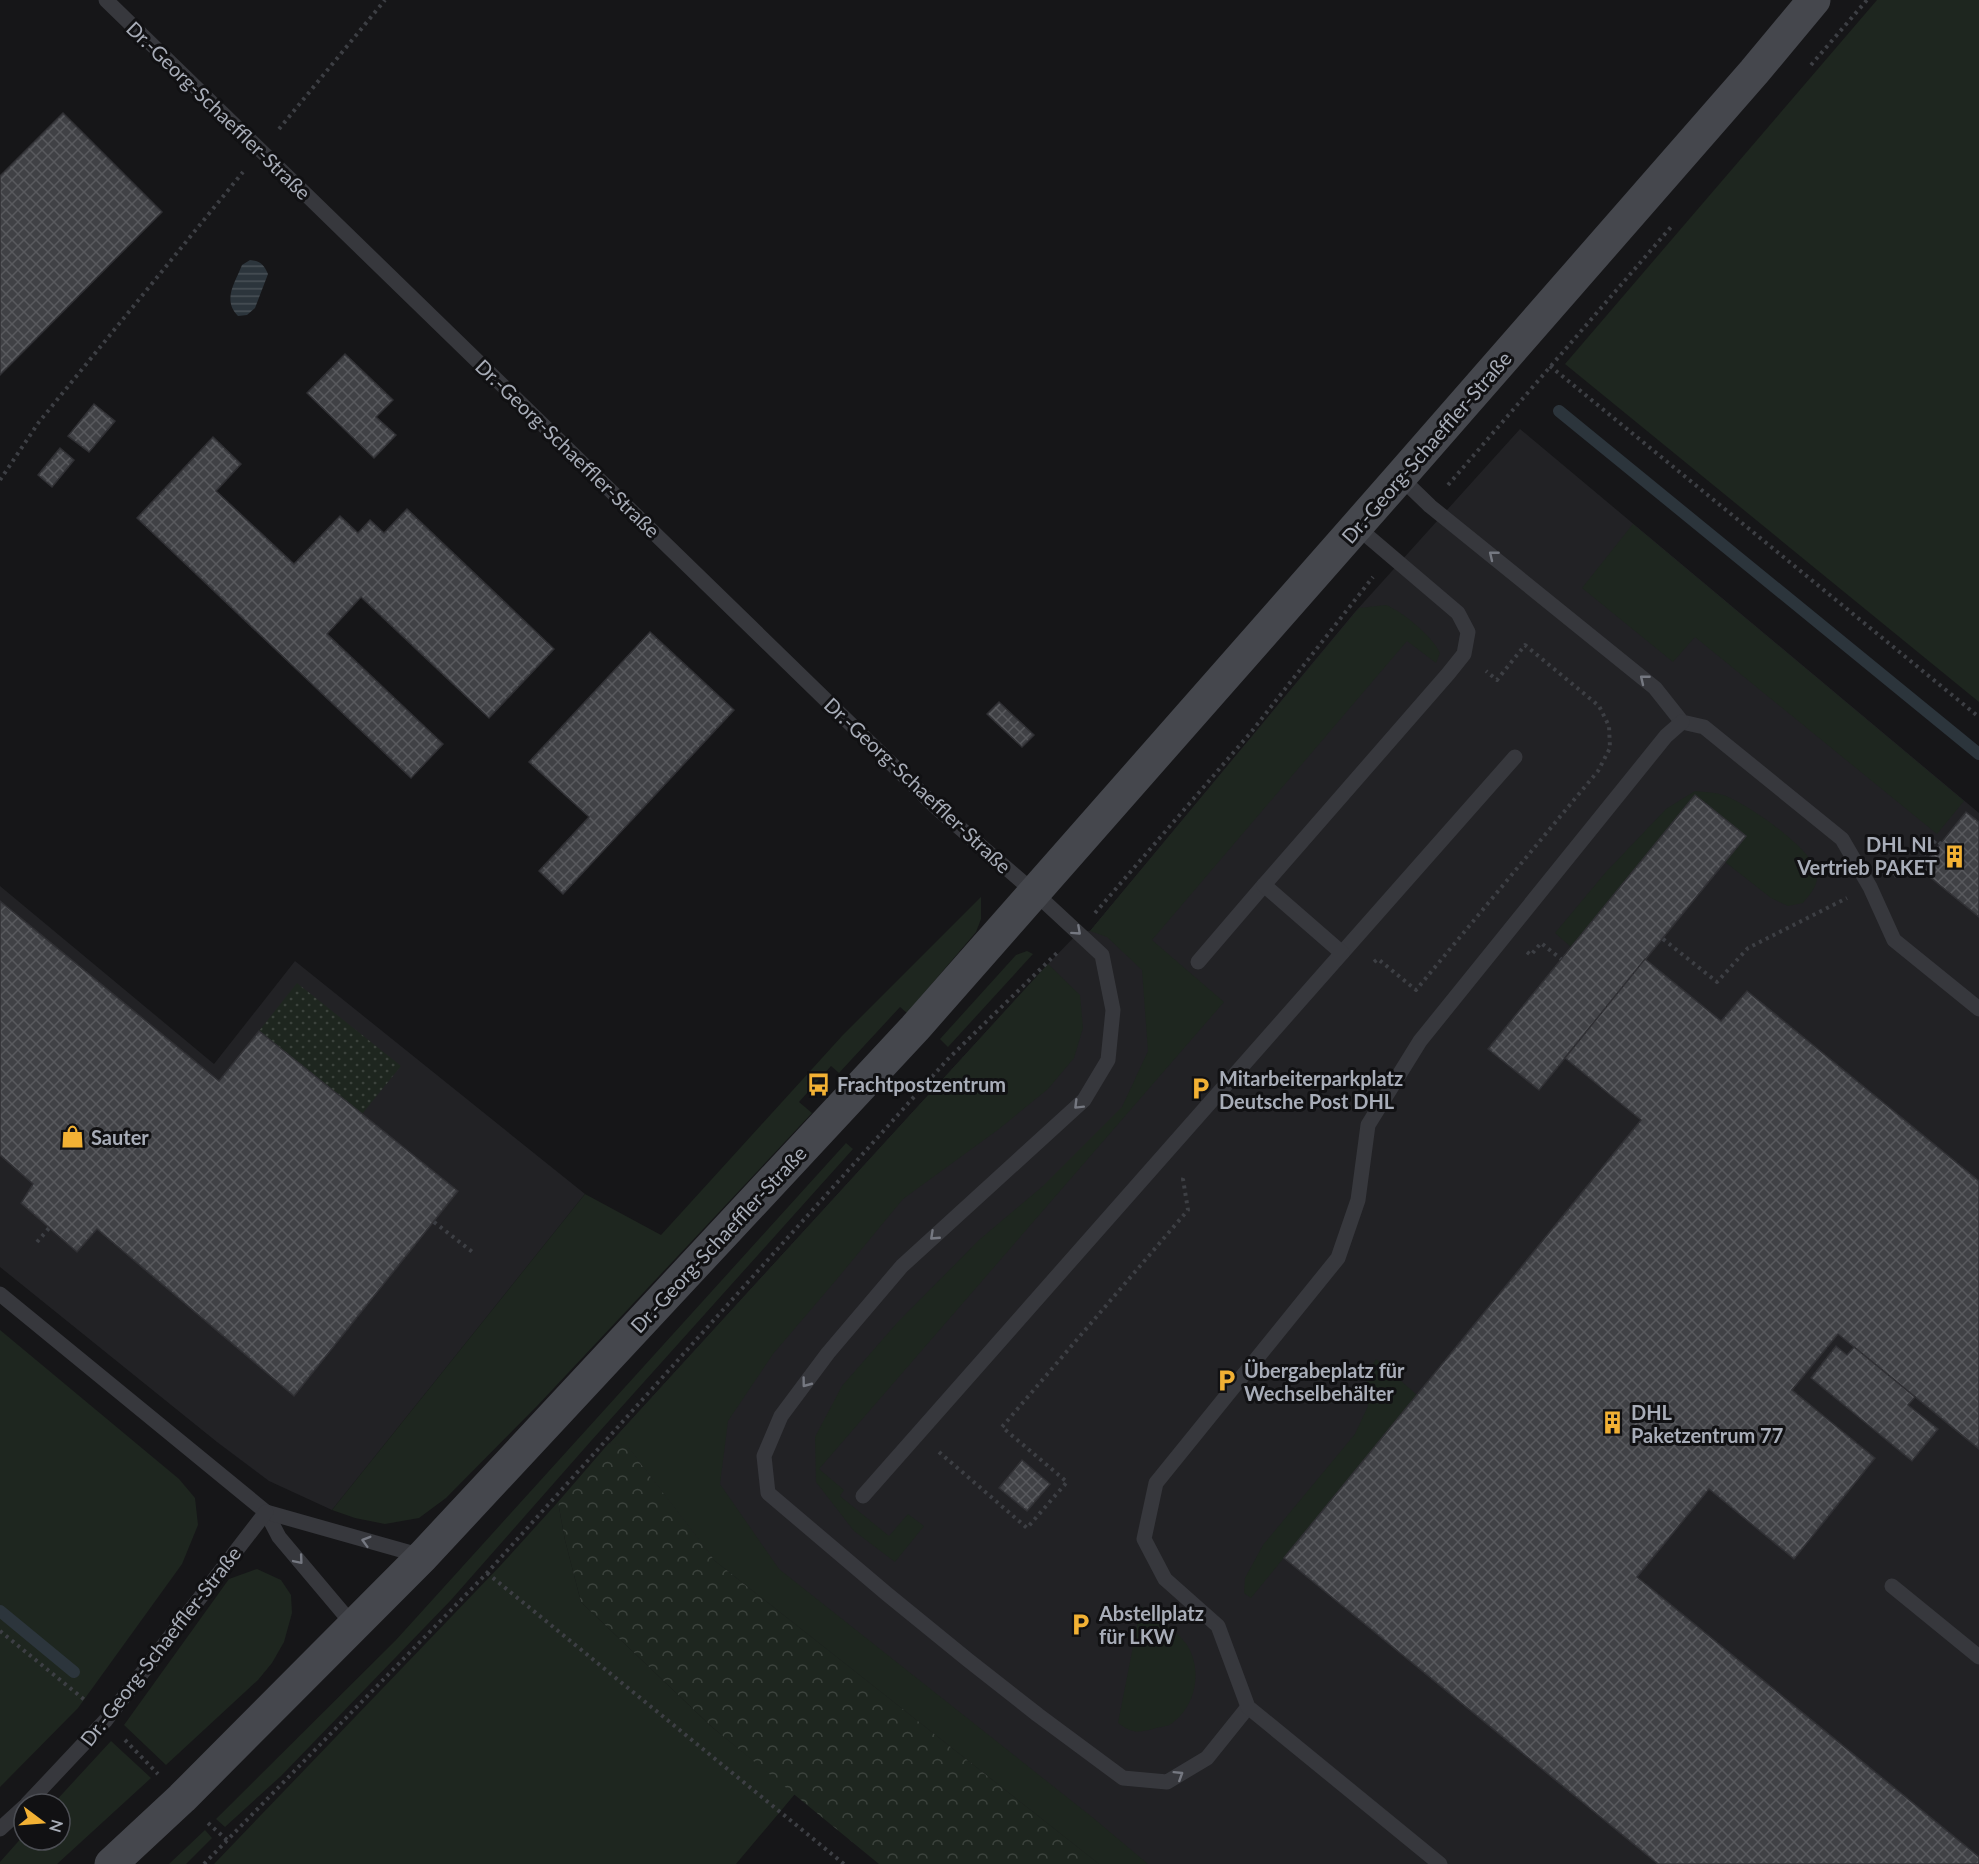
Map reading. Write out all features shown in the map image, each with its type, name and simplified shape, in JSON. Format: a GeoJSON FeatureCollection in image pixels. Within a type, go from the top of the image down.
{"type":"FeatureCollection","features":[{"type":"Feature","properties":{"kind":"main road","name":"Dr.-Georg-Schaeffler-Straße"},"geometry":{"type":"LineString","coordinates":[[111,1864],[182,1798],[423,1557],[915,1028],[1520,340],[1814,0]]}},
{"type":"Feature","properties":{"kind":"lane","name":"Dr.-Georg-Schaeffler-Straße"},"geometry":{"type":"LineString","coordinates":[[106,0],[938,809],[1034,892]]}},
{"type":"Feature","properties":{"kind":"lane"},"geometry":{"type":"LineString","coordinates":[[1400,477],[1430,506],[1655,688],[1682,722],[1704,727],[1842,839],[1870,887],[1894,940],[1979,1009]]}},
{"type":"Feature","properties":{"kind":"lane"},"geometry":{"type":"LineString","coordinates":[[1198,962],[1464,654],[1468,632],[1458,613],[1356,527]]}},
{"type":"Feature","properties":{"kind":"lane"},"geometry":{"type":"LineString","coordinates":[[1440,1864],[1248,1707],[1218,1626],[1165,1579],[1144,1539],[1156,1483],[1338,1258],[1358,1200],[1368,1125],[1420,1041],[1666,736],[1682,722]]}},
{"type":"Feature","properties":{"kind":"lane"},"geometry":{"type":"LineString","coordinates":[[863,1496],[1515,757]]}},
{"type":"Feature","properties":{"kind":"lane"},"geometry":{"type":"LineString","coordinates":[[1264,885],[1342,953]]}},
{"type":"Feature","properties":{"kind":"lane"},"geometry":{"type":"LineString","coordinates":[[1034,892],[1102,955],[1113,1010],[1108,1060],[1084,1100],[903,1266],[828,1353],[781,1416],[764,1456],[768,1493],[994,1681],[1123,1778],[1167,1782],[1207,1758],[1248,1707]]}},
{"type":"Feature","properties":{"kind":"lane"},"geometry":{"type":"LineString","coordinates":[[0,1294],[266,1512],[279,1537],[354,1626]]}},
{"type":"Feature","properties":{"kind":"lane","name":"Dr.-Georg-Schaeffler-Straße"},"geometry":{"type":"LineString","coordinates":[[39,1792],[106,1720],[266,1512]]}},
{"type":"Feature","properties":{"kind":"lane"},"geometry":{"type":"LineString","coordinates":[[266,1512],[423,1557]]}},
{"type":"Feature","properties":{"kind":"lane"},"geometry":{"type":"LineString","coordinates":[[1892,1586],[1979,1657]]}},
{"type":"Feature","properties":{"kind":"lane","name":"Dr.-Georg-Schaeffler-Straße"},"geometry":{"type":"LineString","coordinates":[[0,1829],[12,1818]]}},
{"type":"Feature","properties":{"kind":"path"},"geometry":{"type":"LineString","coordinates":[[0,480],[39,422],[385,0]]}},
{"type":"Feature","properties":{"kind":"path"},"geometry":{"type":"LineString","coordinates":[[1520,340],[1550,367],[1979,717]]}},
{"type":"Feature","properties":{"kind":"path"},"geometry":{"type":"LineString","coordinates":[[1370,968],[1378,959],[1416,990],[1598,771],[1610,748],[1609,726],[1599,706],[1525,645],[1497,680],[1464,654]]}},
{"type":"Feature","properties":{"kind":"path"},"geometry":{"type":"LineString","coordinates":[[1663,939],[1717,982],[1748,948],[1809,916],[1915,866],[1936,840],[1941,844]]}},
{"type":"Feature","properties":{"kind":"path"},"geometry":{"type":"LineString","coordinates":[[918,1434],[1027,1528],[1066,1482],[1002,1427],[1188,1210],[1183,1179],[1191,1170]]}},
{"type":"Feature","properties":{"kind":"path"},"geometry":{"type":"LineString","coordinates":[[434,1222],[475,1254]]}},
{"type":"Feature","properties":{"kind":"path"},"geometry":{"type":"LineString","coordinates":[[37,1242],[50,1227]]}},
{"type":"Feature","properties":{"kind":"path"},"geometry":{"type":"LineString","coordinates":[[487,1573],[844,1864]]}},
{"type":"Feature","properties":{"kind":"path"},"geometry":{"type":"LineString","coordinates":[[0,1631],[106,1720]]}},
{"type":"Feature","properties":{"kind":"shaded area"},"geometry":{"type":"Polygon","coordinates":[[[250,260],[262,264],[268,274],[255,308],[247,315],[238,316],[231,304],[231,291],[242,265],[250,260]]]}},
{"type":"Feature","properties":{"kind":"shaded area"},"geometry":{"type":"Polygon","coordinates":[[[1520,429],[1979,813],[1979,1864],[1099,1864],[715,1561],[610,1443],[1048,964],[1079,932],[1090,931],[1355,612],[1520,429]]]}},
{"type":"Feature","properties":{"kind":"shaded area"},"geometry":{"type":"Polygon","coordinates":[[[0,886],[214,1064],[295,961],[585,1194],[332,1510],[269,1481],[217,1442],[0,1267],[0,886]]]}},
{"type":"Feature","properties":{"kind":"green space"},"geometry":{"type":"Polygon","coordinates":[[[1877,0],[1979,0],[1979,702],[1565,364],[1877,0]]]}},
{"type":"Feature","properties":{"kind":"green space"},"geometry":{"type":"Polygon","coordinates":[[[1633,524],[1964,801],[1937,834],[1695,637],[1673,662],[1582,588],[1633,524]]]}},
{"type":"Feature","properties":{"kind":"green space"},"geometry":{"type":"Polygon","coordinates":[[[1386,605],[1408,619],[1431,639],[1440,653],[1436,663],[1407,641],[1152,940],[1224,1002],[819,1469],[844,1490],[840,1496],[889,1536],[908,1514],[924,1526],[895,1562],[854,1531],[816,1482],[815,1437],[842,1386],[896,1324],[979,1240],[1043,1186],[1122,1107],[1148,1051],[1142,970],[1107,937],[1090,931],[1359,608],[1386,605]]]}},
{"type":"Feature","properties":{"kind":"green space"},"geometry":{"type":"Polygon","coordinates":[[[1695,791],[1723,795],[1733,799],[1778,829],[1805,853],[1814,865],[1817,879],[1813,891],[1803,903],[1788,906],[1771,898],[1725,862],[1746,836],[1695,795],[1571,947],[1555,933],[1606,872],[1666,809],[1695,791]]]}},
{"type":"Feature","properties":{"kind":"green space"},"geometry":{"type":"Polygon","coordinates":[[[981,897],[981,919],[976,932],[907,1013],[900,1007],[839,1073],[831,1066],[799,1102],[812,1113],[538,1405],[446,1498],[419,1518],[385,1524],[355,1518],[332,1510],[585,1194],[661,1235],[842,1036],[981,897]]]}},
{"type":"Feature","properties":{"kind":"green space"},"geometry":{"type":"Polygon","coordinates":[[[1027,951],[1033,954],[948,1047],[940,1039],[1016,955],[1027,951]]]}},
{"type":"Feature","properties":{"kind":"green space"},"geometry":{"type":"Polygon","coordinates":[[[1048,964],[1080,995],[1083,1028],[1074,1058],[1048,1089],[999,1129],[903,1199],[773,1354],[728,1421],[720,1484],[779,1569],[1148,1864],[1099,1864],[715,1561],[627,1446],[610,1443],[1048,964]]]}},
{"type":"Feature","properties":{"kind":"green space"},"geometry":{"type":"Polygon","coordinates":[[[297,983],[401,1066],[362,1114],[259,1031],[297,983]]]}},
{"type":"Feature","properties":{"kind":"green space"},"geometry":{"type":"Polygon","coordinates":[[[846,1143],[853,1149],[451,1600],[281,1776],[225,1827],[216,1819],[396,1640],[846,1143]]]}},
{"type":"Feature","properties":{"kind":"green space"},"geometry":{"type":"Polygon","coordinates":[[[0,1330],[179,1479],[195,1498],[198,1525],[182,1564],[78,1708],[0,1787],[0,1330]]]}},
{"type":"Feature","properties":{"kind":"green space"},"geometry":{"type":"Polygon","coordinates":[[[1376,1359],[1417,1395],[1251,1598],[1244,1593],[1245,1578],[1263,1545],[1355,1434],[1368,1406],[1367,1375],[1376,1359]]]}},
{"type":"Feature","properties":{"kind":"green space"},"geometry":{"type":"Polygon","coordinates":[[[609,1443],[627,1446],[715,1561],[1099,1864],[879,1864],[712,1727],[581,1602],[558,1502],[609,1443]]]}},
{"type":"Feature","properties":{"kind":"green space"},"geometry":{"type":"Polygon","coordinates":[[[558,1502],[581,1602],[712,1727],[795,1794],[736,1864],[214,1864],[500,1566],[558,1502]]]}},
{"type":"Feature","properties":{"kind":"green space"},"geometry":{"type":"Polygon","coordinates":[[[257,1569],[281,1580],[291,1595],[292,1613],[284,1642],[272,1663],[258,1680],[166,1765],[124,1725],[229,1579],[257,1569]]]}},
{"type":"Feature","properties":{"kind":"green space"},"geometry":{"type":"Polygon","coordinates":[[[1141,1606],[1172,1629],[1187,1645],[1192,1655],[1196,1676],[1191,1698],[1180,1717],[1169,1725],[1139,1731],[1127,1729],[1118,1723],[1141,1606]]]}},
{"type":"Feature","properties":{"kind":"green space"},"geometry":{"type":"Polygon","coordinates":[[[111,1741],[151,1778],[72,1850],[72,1792],[64,1792],[111,1741]]]}},
{"type":"Feature","properties":{"kind":"green space"},"geometry":{"type":"Polygon","coordinates":[[[205,1830],[212,1838],[186,1864],[169,1864],[205,1830]]]}},
{"type":"Feature","properties":{"kind":"green space"},"geometry":{"type":"Polygon","coordinates":[[[12,1848],[12,1852],[70,1852],[57,1864],[0,1864],[12,1848]]]}},
{"type":"Feature","properties":{"kind":"building"},"geometry":{"type":"Polygon","coordinates":[[[63,113],[162,212],[0,375],[0,176],[63,113]]]}},
{"type":"Feature","properties":{"kind":"building"},"geometry":{"type":"Polygon","coordinates":[[[345,354],[393,400],[376,417],[396,435],[374,458],[307,393],[345,354]]]}},
{"type":"Feature","properties":{"kind":"building"},"geometry":{"type":"Polygon","coordinates":[[[94,404],[115,421],[89,452],[68,436],[94,404]]]}},
{"type":"Feature","properties":{"kind":"building"},"geometry":{"type":"Polygon","coordinates":[[[213,437],[241,464],[216,491],[294,564],[340,516],[358,533],[370,520],[384,533],[407,509],[554,649],[489,718],[361,597],[327,634],[443,744],[411,778],[137,518],[213,437]]]}},
{"type":"Feature","properties":{"kind":"building"},"geometry":{"type":"Polygon","coordinates":[[[60,448],[74,460],[52,487],[38,475],[60,448]]]}},
{"type":"Feature","properties":{"kind":"building"},"geometry":{"type":"Polygon","coordinates":[[[650,632],[734,710],[563,894],[539,871],[589,817],[529,762],[650,632]]]}},
{"type":"Feature","properties":{"kind":"building"},"geometry":{"type":"Polygon","coordinates":[[[999,702],[1034,735],[1022,747],[987,714],[999,702]]]}},
{"type":"Feature","properties":{"kind":"building"},"geometry":{"type":"Polygon","coordinates":[[[1695,795],[1746,836],[1539,1090],[1488,1049],[1695,795]]]}},
{"type":"Feature","properties":{"kind":"building","name":"DHL NL Vertrieb PAKET"},"geometry":{"type":"Polygon","coordinates":[[[1966,812],[1979,822],[1979,917],[1920,869],[1966,812]]]}},
{"type":"Feature","properties":{"kind":"building"},"geometry":{"type":"Polygon","coordinates":[[[0,901],[219,1081],[259,1031],[458,1191],[294,1396],[97,1229],[77,1252],[21,1203],[33,1184],[0,1155],[0,901]]]}},
{"type":"Feature","properties":{"kind":"building","name":"DHL Paketzentrum 77"},"geometry":{"type":"Polygon","coordinates":[[[1645,959],[1721,1021],[1747,991],[1979,1181],[1979,1449],[1838,1334],[1792,1390],[1875,1458],[1794,1559],[1709,1489],[1637,1577],[1979,1857],[1979,1864],[1658,1864],[1284,1558],[1641,1120],[1565,1058],[1645,959]]]}},
{"type":"Feature","properties":{"kind":"building"},"geometry":{"type":"Polygon","coordinates":[[[1836,1346],[1847,1355],[1854,1347],[1915,1397],[1908,1405],[1938,1429],[1912,1461],[1811,1378],[1836,1346]]]}},
{"type":"Feature","properties":{"kind":"building"},"geometry":{"type":"Polygon","coordinates":[[[1022,1460],[1050,1484],[1027,1511],[999,1488],[1022,1460]]]}},
{"type":"Feature","properties":{"kind":"waterway"},"geometry":{"type":"LineString","coordinates":[[1559,411],[1979,754]]}},
{"type":"Feature","properties":{"kind":"waterway"},"geometry":{"type":"LineString","coordinates":[[0,1611],[74,1672]]}},
{"type":"Feature","properties":{"kind":"place","name":"DHL NL Vertrieb PAKET"},"geometry":{"type":"Point","coordinates":[1955,856]}},
{"type":"Feature","properties":{"kind":"place","name":"Frachtpostzentrum"},"geometry":{"type":"Point","coordinates":[819,1084]}},
{"type":"Feature","properties":{"kind":"place","name":"Mitarbeiterparkplatz Deutsche Post DHL"},"geometry":{"type":"Point","coordinates":[1201,1089]}},
{"type":"Feature","properties":{"kind":"place","name":"Sauter"},"geometry":{"type":"Point","coordinates":[73,1137]}},
{"type":"Feature","properties":{"kind":"place","name":"Übergabeplatz für Wechselbehälter"},"geometry":{"type":"Point","coordinates":[1226,1381]}},
{"type":"Feature","properties":{"kind":"place","name":"DHL Paketzentrum 77"},"geometry":{"type":"Point","coordinates":[1613,1423]}},
{"type":"Feature","properties":{"kind":"place","name":"Abstellplatz für LKW"},"geometry":{"type":"Point","coordinates":[1081,1625]}}]}
